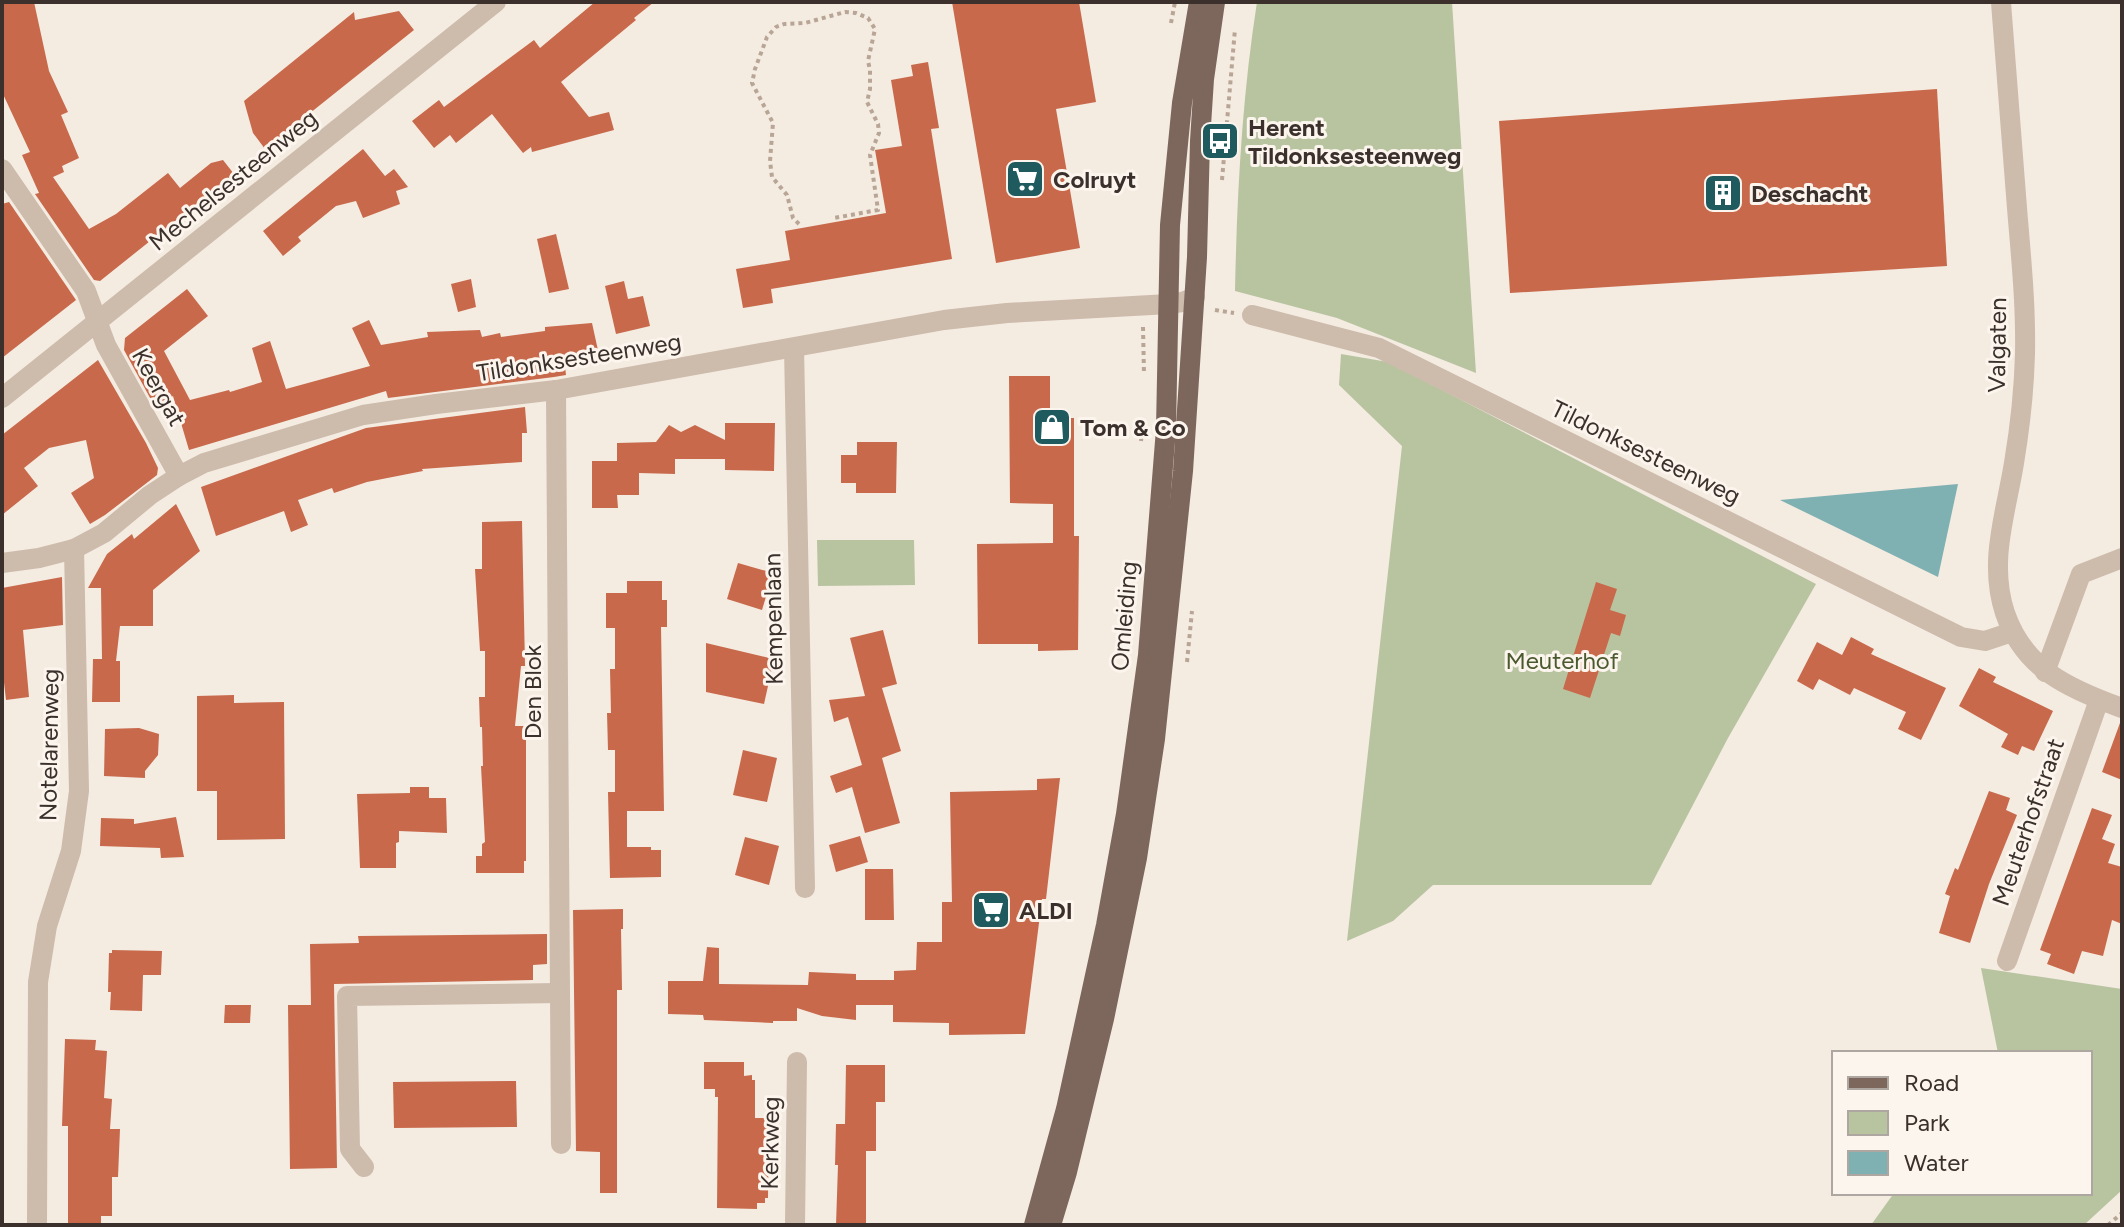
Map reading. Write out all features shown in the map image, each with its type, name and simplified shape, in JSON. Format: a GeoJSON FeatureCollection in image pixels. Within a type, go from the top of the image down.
{"type":"FeatureCollection","features":[{"type":"Feature","properties":{"kind":"main road","name":"Omleiding"},"geometry":{"type":"LineString","coordinates":[[1034,1225],[1066,1109],[1083,1032],[1106,925],[1133,769],[1153,605],[1166,429],[1170,225],[1182,103],[1199,2]]}},
{"type":"Feature","properties":{"kind":"main road","name":"Omleiding"},"geometry":{"type":"LineString","coordinates":[[1051,1225],[1104,1019],[1137,858],[1155,739],[1190,381],[1204,79],[1215,2]]}},
{"type":"Feature","properties":{"kind":"street","name":"Mechelsesteenweg"},"geometry":{"type":"LineString","coordinates":[[2,398],[496,2]]}},
{"type":"Feature","properties":{"kind":"street","name":"Valgaten"},"geometry":{"type":"LineString","coordinates":[[2001,2],[2025,330],[2018,439],[1997,562],[2000,595],[2012,632],[2045,672]]}},
{"type":"Feature","properties":{"kind":"street","name":"Keergat"},"geometry":{"type":"LineString","coordinates":[[2,169],[86,291],[110,353],[179,476]]}},
{"type":"Feature","properties":{"kind":"street","name":"Tildonksesteenweg"},"geometry":{"type":"LineString","coordinates":[[2,563],[74,549],[104,533],[150,495],[204,463],[363,415],[556,390],[944,320],[1169,304],[1195,297]]}},
{"type":"Feature","properties":{"kind":"street","name":"Tildonksesteenweg"},"geometry":{"type":"LineString","coordinates":[[1252,315],[1379,348],[1961,637],[1985,641],[2012,632]]}},
{"type":"Feature","properties":{"kind":"street","name":"Kempenlaan"},"geometry":{"type":"LineString","coordinates":[[794,348],[805,888]]}},
{"type":"Feature","properties":{"kind":"street","name":"Den Blok"},"geometry":{"type":"LineString","coordinates":[[556,390],[561,1144]]}},
{"type":"Feature","properties":{"kind":"street","name":"Notelarenweg"},"geometry":{"type":"LineString","coordinates":[[37,1225],[38,982],[47,926],[71,851],[79,791],[74,549]]}},
{"type":"Feature","properties":{"kind":"street"},"geometry":{"type":"LineString","coordinates":[[2122,558],[2081,574],[2045,672],[2077,691],[2122,708]]}},
{"type":"Feature","properties":{"kind":"street","name":"Meuterhofstraat"},"geometry":{"type":"LineString","coordinates":[[2007,961],[2099,700]]}},
{"type":"Feature","properties":{"kind":"street"},"geometry":{"type":"LineString","coordinates":[[364,1167],[350,1149],[347,996],[559,993]]}},
{"type":"Feature","properties":{"kind":"street","name":"Kerkweg"},"geometry":{"type":"LineString","coordinates":[[795,1225],[797,1062]]}},
{"type":"Feature","properties":{"kind":"path"},"geometry":{"type":"LineString","coordinates":[[1171,29],[1175,2]]}},
{"type":"Feature","properties":{"kind":"path"},"geometry":{"type":"LineString","coordinates":[[799,224],[793,218],[787,195],[772,177],[773,123],[752,83],[753,75],[767,37],[776,27],[845,12],[868,18],[875,29],[868,61],[870,89],[867,102],[879,133],[870,155],[878,210],[834,218]]}},
{"type":"Feature","properties":{"kind":"path"},"geometry":{"type":"LineString","coordinates":[[1221,191],[1235,27]]}},
{"type":"Feature","properties":{"kind":"path"},"geometry":{"type":"LineString","coordinates":[[1144,305],[1142,338],[1145,379]]}},
{"type":"Feature","properties":{"kind":"path"},"geometry":{"type":"LineString","coordinates":[[1141,442],[1143,411]]}},
{"type":"Feature","properties":{"kind":"path"},"geometry":{"type":"LineString","coordinates":[[2108,1225],[2122,1213]]}},
{"type":"Feature","properties":{"kind":"green space"},"geometry":{"type":"Polygon","coordinates":[[[1257,2],[1452,2],[1476,373],[1337,318],[1235,291],[1241,146],[1257,2]]]}},
{"type":"Feature","properties":{"kind":"green space","name":"Meuterhof"},"geometry":{"type":"Polygon","coordinates":[[[1341,354],[1388,362],[1816,584],[1728,738],[1651,885],[1433,885],[1393,921],[1347,941],[1402,446],[1339,385],[1341,354]]]}},
{"type":"Feature","properties":{"kind":"green space"},"geometry":{"type":"Polygon","coordinates":[[[817,540],[914,540],[915,585],[818,586],[817,540]]]}},
{"type":"Feature","properties":{"kind":"green space"},"geometry":{"type":"Polygon","coordinates":[[[1981,968],[2122,989],[2122,1190],[2084,1225],[1871,1225],[1893,1195],[2092,1195],[2092,1051],[1998,1051],[1981,968]]]}},
{"type":"Feature","properties":{"kind":"water"},"geometry":{"type":"Polygon","coordinates":[[[1958,484],[1938,577],[1780,500],[1958,484]]]}},
{"type":"Feature","properties":{"kind":"building"},"geometry":{"type":"Polygon","coordinates":[[[2,2],[34,2],[49,71],[68,112],[61,115],[79,158],[62,166],[64,172],[53,177],[89,229],[116,214],[168,173],[180,188],[211,163],[223,160],[234,174],[100,281],[94,280],[35,194],[39,193],[22,155],[30,152],[2,92],[2,2]]]}},
{"type":"Feature","properties":{"kind":"building"},"geometry":{"type":"Polygon","coordinates":[[[595,2],[654,2],[561,82],[589,117],[609,112],[614,130],[532,152],[531,147],[523,153],[492,114],[456,143],[450,135],[434,148],[412,121],[439,100],[444,107],[534,40],[540,48],[595,2]]]}},
{"type":"Feature","properties":{"kind":"building","name":"Colruyt"},"geometry":{"type":"Polygon","coordinates":[[[952,2],[1079,2],[1096,102],[1056,109],[1080,248],[996,263],[952,2]]]}},
{"type":"Feature","properties":{"kind":"building"},"geometry":{"type":"Polygon","coordinates":[[[399,11],[414,30],[265,149],[253,133],[244,101],[354,12],[355,20],[399,11]]]}},
{"type":"Feature","properties":{"kind":"building"},"geometry":{"type":"Polygon","coordinates":[[[928,62],[939,128],[931,129],[952,259],[771,289],[773,303],[743,308],[736,269],[790,260],[785,231],[886,213],[875,150],[902,146],[891,80],[913,76],[911,65],[928,62]]]}},
{"type":"Feature","properties":{"kind":"building","name":"Deschacht"},"geometry":{"type":"Polygon","coordinates":[[[1937,89],[1947,266],[1510,293],[1499,121],[1937,89]]]}},
{"type":"Feature","properties":{"kind":"building"},"geometry":{"type":"Polygon","coordinates":[[[363,149],[385,176],[394,169],[408,187],[396,191],[400,204],[363,218],[356,201],[336,206],[298,237],[301,241],[283,256],[263,231],[363,149]]]}},
{"type":"Feature","properties":{"kind":"building"},"geometry":{"type":"Polygon","coordinates":[[[9,202],[76,300],[2,358],[2,204],[9,202]]]}},
{"type":"Feature","properties":{"kind":"building"},"geometry":{"type":"Polygon","coordinates":[[[556,234],[569,289],[549,293],[537,239],[556,234]]]}},
{"type":"Feature","properties":{"kind":"building"},"geometry":{"type":"Polygon","coordinates":[[[471,279],[476,307],[458,312],[451,284],[471,279]]]}},
{"type":"Feature","properties":{"kind":"building"},"geometry":{"type":"Polygon","coordinates":[[[624,281],[628,299],[643,296],[650,326],[616,334],[605,286],[624,281]]]}},
{"type":"Feature","properties":{"kind":"building"},"geometry":{"type":"Polygon","coordinates":[[[187,289],[208,316],[164,351],[190,400],[262,382],[252,348],[270,341],[286,389],[370,366],[352,328],[369,320],[381,345],[428,337],[427,332],[480,330],[482,337],[500,333],[501,337],[545,331],[545,327],[592,323],[601,364],[565,367],[566,375],[554,377],[388,398],[386,391],[189,450],[173,396],[155,407],[124,350],[125,338],[187,289]]]}},
{"type":"Feature","properties":{"kind":"building"},"geometry":{"type":"Polygon","coordinates":[[[98,360],[146,443],[158,468],[157,475],[90,524],[71,493],[94,478],[86,440],[49,448],[24,468],[38,486],[2,515],[2,435],[98,360]]]}},
{"type":"Feature","properties":{"kind":"building"},"geometry":{"type":"Polygon","coordinates":[[[1009,376],[1050,376],[1050,418],[1074,418],[1074,536],[1079,536],[1078,650],[1038,651],[1038,644],[978,644],[977,544],[1053,543],[1053,504],[1010,503],[1009,376]]]}},
{"type":"Feature","properties":{"kind":"building"},"geometry":{"type":"Polygon","coordinates":[[[525,407],[527,433],[522,433],[522,462],[422,469],[334,493],[332,488],[298,500],[308,525],[291,532],[284,511],[216,536],[201,487],[366,428],[525,407]]]}},
{"type":"Feature","properties":{"kind":"building"},"geometry":{"type":"Polygon","coordinates":[[[725,423],[775,423],[774,471],[725,470],[725,459],[675,459],[675,474],[639,473],[639,495],[617,495],[618,508],[592,508],[592,461],[617,461],[617,443],[656,442],[669,425],[681,432],[695,425],[725,440],[725,423]]]}},
{"type":"Feature","properties":{"kind":"building"},"geometry":{"type":"Polygon","coordinates":[[[857,442],[897,442],[896,493],[856,493],[856,483],[841,483],[841,455],[857,455],[857,442]]]}},
{"type":"Feature","properties":{"kind":"building"},"geometry":{"type":"Polygon","coordinates":[[[176,504],[200,551],[153,590],[153,626],[120,626],[116,661],[120,661],[120,702],[92,702],[93,659],[102,659],[101,588],[88,588],[107,554],[132,534],[134,539],[176,504]]]}},
{"type":"Feature","properties":{"kind":"building"},"geometry":{"type":"Polygon","coordinates":[[[522,521],[525,666],[521,666],[515,726],[526,726],[526,861],[524,873],[476,873],[476,856],[482,856],[482,844],[485,842],[479,697],[485,697],[485,651],[480,651],[475,569],[482,569],[482,522],[522,521]]]}},
{"type":"Feature","properties":{"kind":"building"},"geometry":{"type":"Polygon","coordinates":[[[738,563],[773,573],[762,610],[727,599],[738,563]]]}},
{"type":"Feature","properties":{"kind":"building"},"geometry":{"type":"Polygon","coordinates":[[[62,577],[63,625],[23,630],[29,697],[6,700],[2,665],[2,588],[62,577]]]}},
{"type":"Feature","properties":{"kind":"building"},"geometry":{"type":"Polygon","coordinates":[[[627,581],[662,581],[662,600],[667,600],[667,627],[661,627],[664,811],[627,811],[627,847],[661,850],[661,877],[610,878],[608,792],[615,792],[615,750],[608,750],[607,713],[611,713],[610,669],[615,669],[615,628],[606,628],[606,593],[627,593],[627,581]]]}},
{"type":"Feature","properties":{"kind":"building"},"geometry":{"type":"Polygon","coordinates":[[[1596,582],[1617,589],[1610,610],[1626,615],[1620,636],[1611,633],[1590,698],[1563,689],[1596,582]]]}},
{"type":"Feature","properties":{"kind":"building"},"geometry":{"type":"Polygon","coordinates":[[[883,630],[897,684],[882,688],[901,751],[882,758],[900,823],[865,833],[852,787],[836,793],[830,776],[862,765],[848,717],[834,722],[829,700],[865,696],[850,638],[883,630]]]}},
{"type":"Feature","properties":{"kind":"building"},"geometry":{"type":"Polygon","coordinates":[[[1851,637],[1874,649],[1871,654],[1946,688],[1921,740],[1898,729],[1906,712],[1854,688],[1850,695],[1819,679],[1813,690],[1797,681],[1817,642],[1842,655],[1851,637]]]}},
{"type":"Feature","properties":{"kind":"building"},"geometry":{"type":"Polygon","coordinates":[[[706,643],[774,659],[764,704],[706,692],[706,643]]]}},
{"type":"Feature","properties":{"kind":"building"},"geometry":{"type":"Polygon","coordinates":[[[1979,668],[1996,677],[1993,682],[2053,711],[2034,751],[2022,746],[2018,755],[2001,747],[2008,734],[1959,706],[1979,668]]]}},
{"type":"Feature","properties":{"kind":"building"},"geometry":{"type":"Polygon","coordinates":[[[234,695],[234,703],[284,702],[285,839],[217,840],[217,791],[197,791],[197,696],[234,695]]]}},
{"type":"Feature","properties":{"kind":"building"},"geometry":{"type":"Polygon","coordinates":[[[2122,723],[2122,780],[2102,772],[2122,723]]]}},
{"type":"Feature","properties":{"kind":"building"},"geometry":{"type":"Polygon","coordinates":[[[139,728],[159,734],[158,755],[145,771],[145,778],[104,776],[105,729],[139,728]]]}},
{"type":"Feature","properties":{"kind":"building"},"geometry":{"type":"Polygon","coordinates":[[[743,750],[777,758],[767,802],[733,795],[743,750]]]}},
{"type":"Feature","properties":{"kind":"building","name":"ALDI"},"geometry":{"type":"Polygon","coordinates":[[[1060,778],[1046,899],[1042,899],[1025,1034],[949,1035],[949,1023],[893,1022],[893,1005],[856,1005],[856,1020],[822,1016],[797,1008],[797,1021],[773,1023],[704,1020],[703,1015],[668,1014],[668,981],[703,981],[707,947],[719,948],[719,984],[808,985],[809,972],[856,974],[856,980],[894,980],[894,971],[916,970],[917,942],[942,942],[942,902],[952,902],[950,792],[1037,790],[1037,779],[1060,778]]]}},
{"type":"Feature","properties":{"kind":"building"},"geometry":{"type":"Polygon","coordinates":[[[410,787],[429,787],[429,798],[446,798],[447,833],[399,831],[396,868],[360,868],[357,794],[410,793],[410,787]]]}},
{"type":"Feature","properties":{"kind":"building"},"geometry":{"type":"Polygon","coordinates":[[[1989,791],[2010,798],[2006,810],[2017,815],[1989,884],[1970,943],[1939,933],[1950,896],[1945,894],[1955,868],[1958,870],[1989,791]]]}},
{"type":"Feature","properties":{"kind":"building"},"geometry":{"type":"Polygon","coordinates":[[[2092,808],[2112,815],[2102,839],[2115,844],[2108,863],[2122,867],[2122,924],[2112,920],[2103,956],[2082,951],[2074,974],[2047,964],[2051,954],[2040,950],[2092,808]]]}},
{"type":"Feature","properties":{"kind":"building"},"geometry":{"type":"Polygon","coordinates":[[[176,817],[184,857],[161,858],[160,848],[100,846],[101,818],[134,819],[134,824],[176,817]]]}},
{"type":"Feature","properties":{"kind":"building"},"geometry":{"type":"Polygon","coordinates":[[[860,836],[868,862],[836,872],[829,845],[860,836]]]}},
{"type":"Feature","properties":{"kind":"building"},"geometry":{"type":"Polygon","coordinates":[[[745,837],[779,846],[769,885],[735,875],[745,837]]]}},
{"type":"Feature","properties":{"kind":"building"},"geometry":{"type":"Polygon","coordinates":[[[865,869],[893,869],[894,920],[865,920],[865,869]]]}},
{"type":"Feature","properties":{"kind":"building"},"geometry":{"type":"Polygon","coordinates":[[[623,909],[622,990],[617,990],[617,1193],[600,1193],[600,1152],[576,1151],[573,910],[623,909]]]}},
{"type":"Feature","properties":{"kind":"building"},"geometry":{"type":"Polygon","coordinates":[[[547,934],[547,964],[533,965],[533,980],[334,984],[337,1168],[290,1169],[288,1005],[311,1005],[310,944],[359,943],[358,936],[547,934]]]}},
{"type":"Feature","properties":{"kind":"building"},"geometry":{"type":"Polygon","coordinates":[[[112,950],[162,951],[161,975],[143,975],[142,1011],[110,1010],[109,953],[112,950]]]}},
{"type":"Feature","properties":{"kind":"building"},"geometry":{"type":"Polygon","coordinates":[[[225,1005],[251,1005],[250,1023],[224,1023],[225,1005]]]}},
{"type":"Feature","properties":{"kind":"building"},"geometry":{"type":"Polygon","coordinates":[[[65,1039],[96,1040],[95,1050],[107,1051],[104,1098],[112,1099],[110,1129],[120,1129],[118,1177],[112,1177],[112,1216],[101,1216],[101,1225],[68,1225],[68,1126],[62,1126],[65,1039]]]}},
{"type":"Feature","properties":{"kind":"building"},"geometry":{"type":"Polygon","coordinates":[[[704,1062],[744,1062],[744,1076],[752,1075],[752,1080],[755,1080],[755,1118],[769,1118],[768,1198],[765,1198],[765,1203],[757,1203],[757,1209],[717,1208],[718,1097],[715,1097],[715,1089],[704,1089],[704,1062]]]}},
{"type":"Feature","properties":{"kind":"building"},"geometry":{"type":"Polygon","coordinates":[[[846,1065],[885,1065],[885,1102],[876,1102],[876,1151],[866,1151],[866,1225],[836,1225],[836,1124],[845,1124],[846,1065]]]}},
{"type":"Feature","properties":{"kind":"building"},"geometry":{"type":"Polygon","coordinates":[[[516,1081],[517,1127],[394,1128],[393,1082],[516,1081]]]}},
{"type":"Feature","properties":{"kind":"place","name":"Herent Tildonksesteenweg"},"geometry":{"type":"Point","coordinates":[1220,141]}},
{"type":"Feature","properties":{"kind":"place","name":"Colruyt"},"geometry":{"type":"Point","coordinates":[1025,179]}},
{"type":"Feature","properties":{"kind":"place","name":"Deschacht"},"geometry":{"type":"Point","coordinates":[1723,193]}},
{"type":"Feature","properties":{"kind":"place","name":"Tom & Co"},"geometry":{"type":"Point","coordinates":[1052,427]}},
{"type":"Feature","properties":{"kind":"place","name":"ALDI"},"geometry":{"type":"Point","coordinates":[991,910]}}]}
